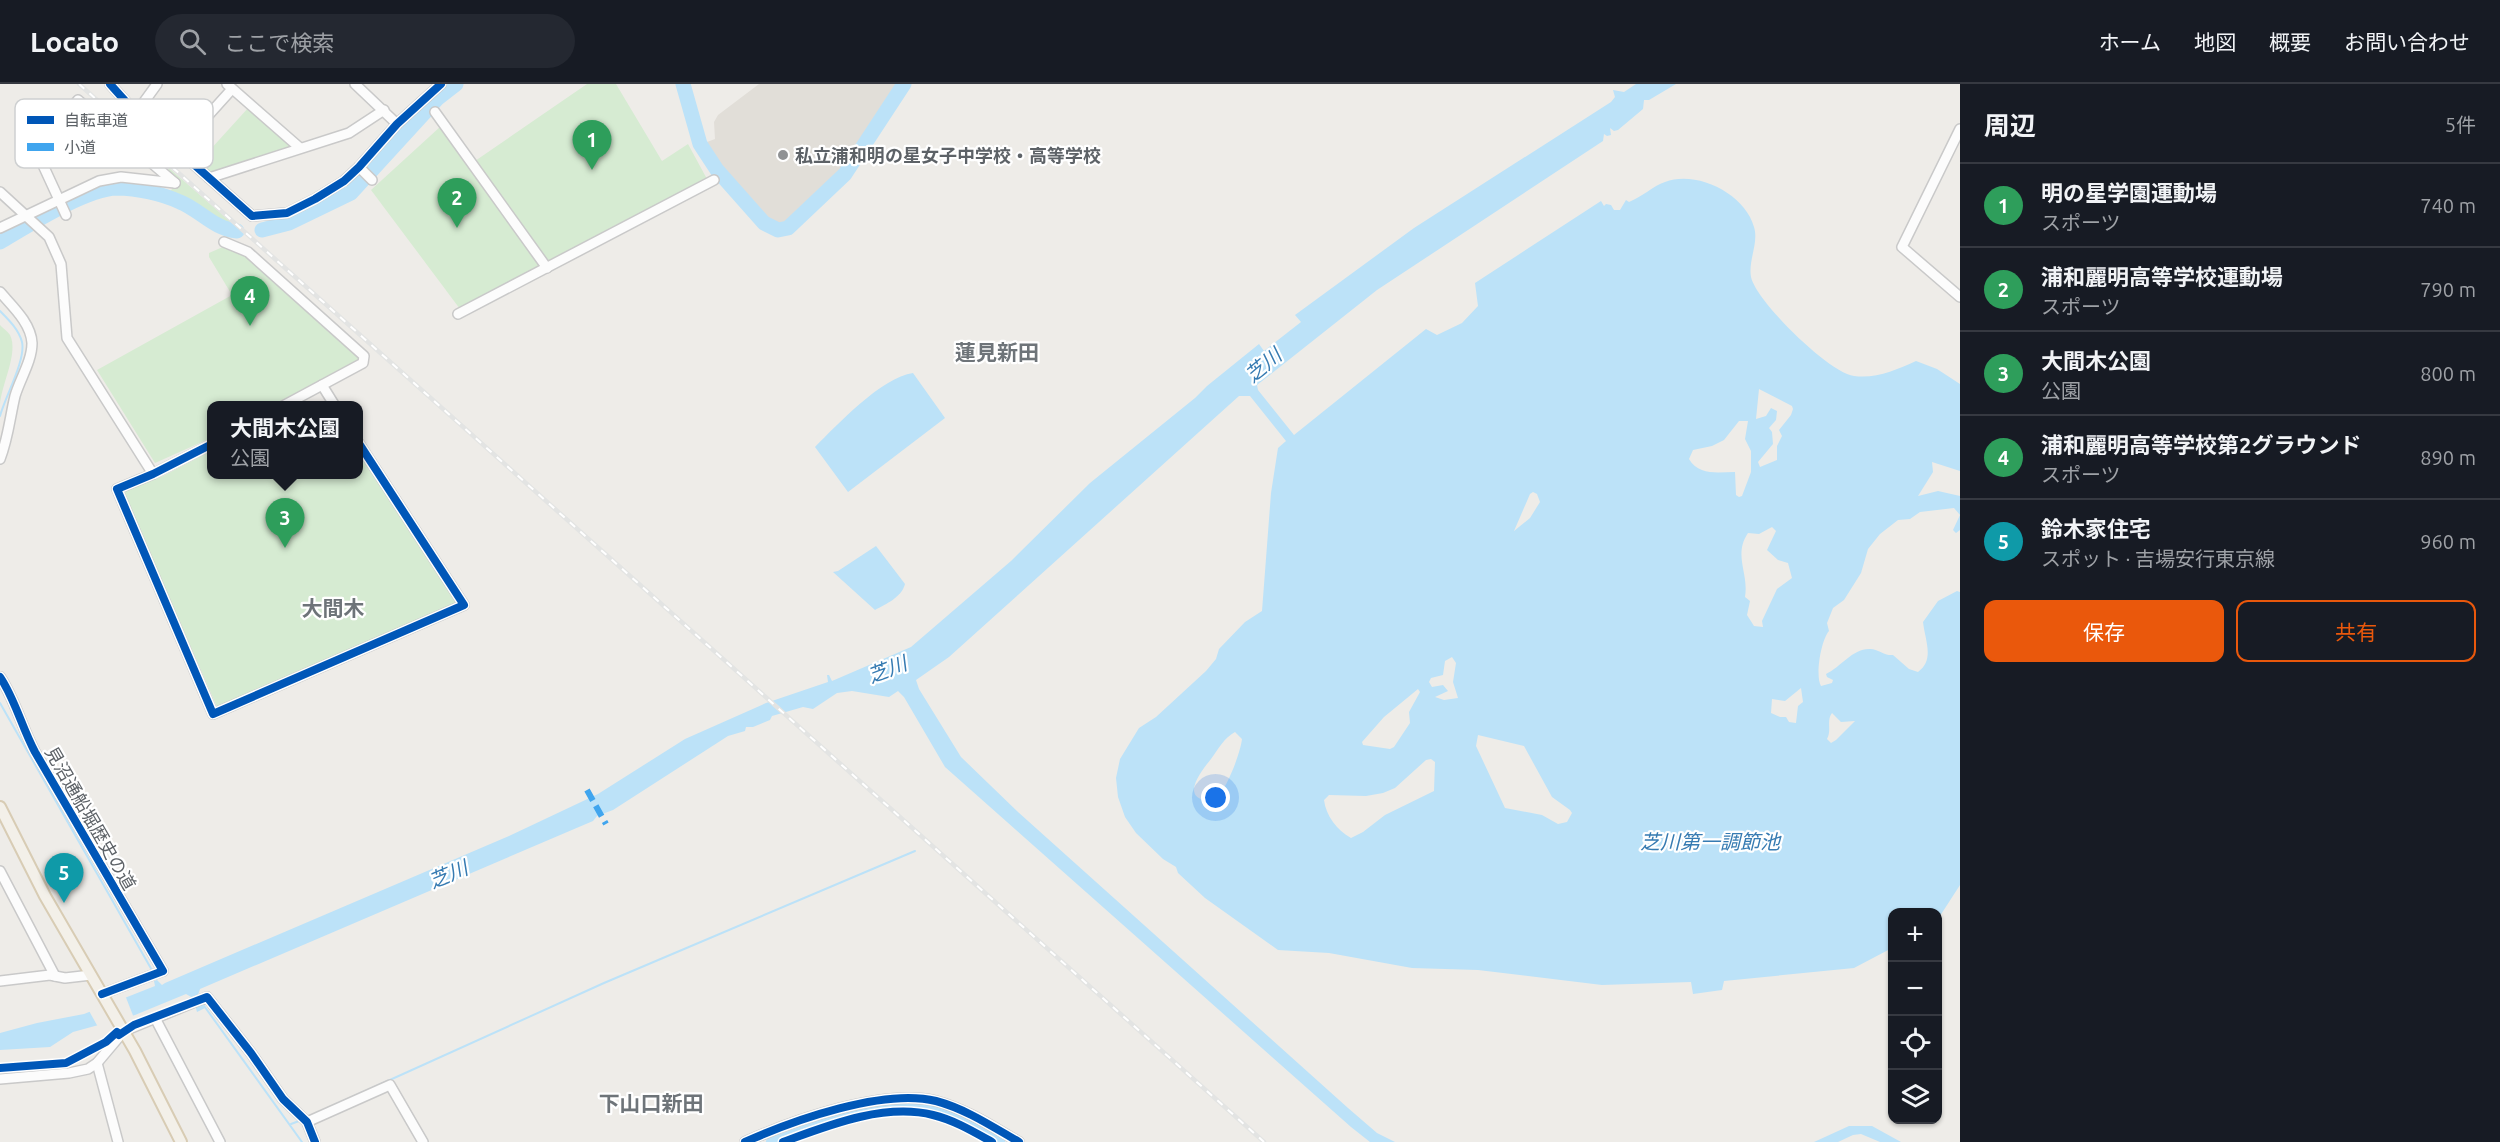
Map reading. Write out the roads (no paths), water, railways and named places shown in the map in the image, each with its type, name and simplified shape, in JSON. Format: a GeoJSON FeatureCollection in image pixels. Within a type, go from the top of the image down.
{"type":"FeatureCollection","features":[{"type":"Feature","properties":{"kind":"main road"},"geometry":{"type":"LineString","coordinates":[[0,807],[45,896],[123,1030],[181,1142]]}},
{"type":"Feature","properties":{"kind":"street"},"geometry":{"type":"LineString","coordinates":[[110,84],[123,99]]}},
{"type":"Feature","properties":{"kind":"street"},"geometry":{"type":"LineString","coordinates":[[146,99],[157,84]]}},
{"type":"Feature","properties":{"kind":"street"},"geometry":{"type":"LineString","coordinates":[[355,84],[398,124]]}},
{"type":"Feature","properties":{"kind":"street"},"geometry":{"type":"LineString","coordinates":[[198,168],[252,216],[287,213],[334,187],[359,167],[398,124],[441,84]]}},
{"type":"Feature","properties":{"kind":"street"},"geometry":{"type":"LineString","coordinates":[[213,106],[229,86],[300,148]]}},
{"type":"Feature","properties":{"kind":"street"},"geometry":{"type":"LineString","coordinates":[[209,178],[349,133],[384,110]]}},
{"type":"Feature","properties":{"kind":"street"},"geometry":{"type":"LineString","coordinates":[[435,112],[546,268]]}},
{"type":"Feature","properties":{"kind":"street"},"geometry":{"type":"LineString","coordinates":[[1960,129],[1902,247],[1960,297]]}},
{"type":"Feature","properties":{"kind":"street"},"geometry":{"type":"LineString","coordinates":[[359,167],[372,180]]}},
{"type":"Feature","properties":{"kind":"street"},"geometry":{"type":"LineString","coordinates":[[44,168],[66,215]]}},
{"type":"Feature","properties":{"kind":"street"},"geometry":{"type":"LineString","coordinates":[[0,228],[99,181],[121,177],[175,183],[157,168]]}},
{"type":"Feature","properties":{"kind":"street"},"geometry":{"type":"LineString","coordinates":[[458,314],[714,180]]}},
{"type":"Feature","properties":{"kind":"street"},"geometry":{"type":"LineString","coordinates":[[0,192],[54,245],[61,264],[67,338],[153,474]]}},
{"type":"Feature","properties":{"kind":"street"},"geometry":{"type":"LineString","coordinates":[[224,242],[248,252],[364,356],[363,363],[291,401]]}},
{"type":"Feature","properties":{"kind":"street"},"geometry":{"type":"LineString","coordinates":[[0,292],[20,315],[32,342],[28,362],[16,393],[7,440],[0,459]]}},
{"type":"Feature","properties":{"kind":"street"},"geometry":{"type":"LineString","coordinates":[[322,385],[332,401]]}},
{"type":"Feature","properties":{"kind":"street"},"geometry":{"type":"LineString","coordinates":[[207,447],[117,489],[213,714],[464,605],[363,450]]}},
{"type":"Feature","properties":{"kind":"street","name":"見沼通船堀歴史の道"},"geometry":{"type":"LineString","coordinates":[[0,677],[7,687],[22,728],[35,752],[163,971],[103,996]]}},
{"type":"Feature","properties":{"kind":"street"},"geometry":{"type":"LineString","coordinates":[[0,871],[55,976]]}},
{"type":"Feature","properties":{"kind":"street"},"geometry":{"type":"LineString","coordinates":[[0,980],[91,975]]}},
{"type":"Feature","properties":{"kind":"street"},"geometry":{"type":"LineString","coordinates":[[0,1079],[69,1073],[88,1069],[97,1063],[123,1030],[207,997],[283,1099],[307,1122],[315,1142]]}},
{"type":"Feature","properties":{"kind":"street"},"geometry":{"type":"LineString","coordinates":[[155,1018],[220,1142]]}},
{"type":"Feature","properties":{"kind":"street"},"geometry":{"type":"LineString","coordinates":[[97,1063],[118,1142]]}},
{"type":"Feature","properties":{"kind":"street"},"geometry":{"type":"LineString","coordinates":[[307,1122],[390,1086],[423,1142]]}},
{"type":"Feature","properties":{"kind":"street"},"geometry":{"type":"LineString","coordinates":[[745,1142],[836,1111],[879,1099],[898,1098],[924,1099],[945,1104],[984,1121],[1019,1142]]}},
{"type":"Feature","properties":{"kind":"water","name":"芝川第一調節池"},"geometry":{"type":"Polygon","coordinates":[[[1636,84],[1676,84],[1649,100],[1644,100],[1643,109],[1618,130],[1614,131],[1610,128],[1611,135],[1604,134],[1603,141],[1377,290],[1257,385],[1258,390],[1294,435],[1426,329],[1437,335],[1462,323],[1478,306],[1475,283],[1601,201],[1604,206],[1611,205],[1614,210],[1620,210],[1626,200],[1629,202],[1665,182],[1678,179],[1705,182],[1730,195],[1741,204],[1754,227],[1750,271],[1756,288],[1779,318],[1828,363],[1843,372],[1862,377],[1886,373],[1916,361],[1937,369],[1960,384],[1960,471],[1932,462],[1933,472],[1918,496],[1938,491],[1960,496],[1960,515],[1954,508],[1920,512],[1910,519],[1898,520],[1880,534],[1868,549],[1861,573],[1844,600],[1833,608],[1827,623],[1829,631],[1820,658],[1819,681],[1821,686],[1832,683],[1833,680],[1826,674],[1863,650],[1872,649],[1893,655],[1909,669],[1918,672],[1928,656],[1923,622],[1938,601],[1957,591],[1960,592],[1960,885],[1942,913],[1942,908],[1888,908],[1888,950],[1854,968],[1724,981],[1722,990],[1693,994],[1691,982],[1602,985],[1478,970],[1412,968],[1329,953],[1278,950],[1205,898],[1178,873],[1176,867],[1163,859],[1136,833],[1125,817],[1118,797],[1116,778],[1120,759],[1139,728],[1156,717],[1206,671],[1216,659],[1219,649],[1245,622],[1262,611],[1271,493],[1278,448],[1286,441],[1250,396],[1239,396],[949,657],[916,680],[919,689],[961,757],[1018,812],[1348,1108],[1377,1133],[1395,1142],[1370,1142],[1351,1127],[945,767],[904,697],[898,691],[889,697],[852,691],[837,693],[813,709],[803,707],[772,716],[770,720],[753,727],[746,727],[745,731],[728,736],[613,810],[597,816],[593,821],[200,989],[198,995],[205,1008],[197,1012],[193,998],[186,994],[135,1015],[73,1032],[50,1047],[0,1050],[0,1033],[84,1014],[155,986],[154,981],[157,980],[162,985],[509,836],[598,794],[685,739],[766,703],[828,682],[827,675],[832,681],[911,647],[1011,561],[1090,483],[1259,344],[1264,351],[1301,322],[1295,315],[1414,228],[1611,102],[1615,97],[1613,90],[1624,92],[1636,84]],[[1759,389],[1756,419],[1766,416],[1771,408],[1777,411],[1776,420],[1769,428],[1772,432],[1773,444],[1758,462],[1760,467],[1777,460],[1777,446],[1782,436],[1779,430],[1793,409],[1792,406],[1759,389]],[[1739,421],[1724,440],[1712,446],[1693,450],[1689,459],[1703,471],[1735,472],[1736,495],[1742,496],[1751,472],[1751,451],[1745,439],[1748,421],[1739,421]],[[1533,492],[1530,494],[1514,531],[1530,518],[1540,502],[1537,494],[1533,492]],[[1772,527],[1759,534],[1748,533],[1742,549],[1742,557],[1745,597],[1750,601],[1747,615],[1754,626],[1763,627],[1762,621],[1777,589],[1792,578],[1788,563],[1778,560],[1767,550],[1776,531],[1772,527]],[[1452,657],[1445,661],[1443,675],[1431,678],[1429,682],[1432,687],[1443,685],[1448,691],[1435,697],[1444,700],[1458,698],[1453,682],[1456,663],[1452,657]],[[1801,688],[1785,701],[1772,699],[1771,713],[1786,717],[1789,722],[1796,723],[1798,706],[1803,702],[1801,688]],[[1418,689],[1384,717],[1362,742],[1363,745],[1390,749],[1394,747],[1410,723],[1409,712],[1420,692],[1418,689]],[[1832,713],[1827,739],[1831,743],[1855,721],[1841,722],[1832,713]],[[1235,732],[1231,734],[1196,781],[1194,793],[1197,797],[1209,800],[1221,793],[1241,745],[1242,739],[1235,732]],[[1478,735],[1476,746],[1505,808],[1542,815],[1558,824],[1567,822],[1572,813],[1552,797],[1524,746],[1478,735]],[[1431,759],[1426,760],[1395,788],[1383,793],[1366,796],[1329,795],[1324,800],[1327,812],[1341,831],[1351,838],[1363,832],[1385,815],[1434,791],[1435,762],[1431,759]]]}},
{"type":"Feature","properties":{"kind":"water"},"geometry":{"type":"Polygon","coordinates":[[[913,373],[945,418],[848,492],[815,447],[874,392],[901,376],[913,373]]]}},
{"type":"Feature","properties":{"kind":"water"},"geometry":{"type":"Polygon","coordinates":[[[1960,515],[1960,530],[1956,533],[1953,530],[1960,515]]]}},
{"type":"Feature","properties":{"kind":"water"},"geometry":{"type":"Polygon","coordinates":[[[876,546],[905,584],[901,593],[889,603],[875,610],[833,572],[876,546]]]}},
{"type":"Feature","properties":{"kind":"water"},"geometry":{"type":"Polygon","coordinates":[[[1849,1126],[1872,1126],[1901,1142],[1880,1142],[1861,1134],[1838,1142],[1814,1142],[1849,1126]]]}},
{"type":"Feature","properties":{"kind":"waterway"},"geometry":{"type":"LineString","coordinates":[[262,230],[289,223],[351,193],[438,98],[456,84]]}},
{"type":"Feature","properties":{"kind":"waterway"},"geometry":{"type":"LineString","coordinates":[[683,84],[700,144],[717,170],[764,223],[778,230],[788,228],[845,174],[904,84]]}},
{"type":"Feature","properties":{"kind":"waterway"},"geometry":{"type":"LineString","coordinates":[[0,242],[89,194],[117,188],[141,190],[173,199],[187,205],[221,227],[237,231]]}},
{"type":"Feature","properties":{"kind":"waterway"},"geometry":{"type":"LineString","coordinates":[[0,311],[19,333],[22,342],[21,358],[0,416]]}},
{"type":"Feature","properties":{"kind":"waterway"},"geometry":{"type":"LineString","coordinates":[[0,703],[153,972]]}},
{"type":"Feature","properties":{"kind":"waterway"},"geometry":{"type":"LineString","coordinates":[[319,1112],[604,983],[915,851]]}},
{"type":"Feature","properties":{"kind":"waterway"},"geometry":{"type":"LineString","coordinates":[[202,1003],[302,1142]]}},
{"type":"Feature","properties":{"kind":"waterway"},"geometry":{"type":"LineString","coordinates":[[770,1142],[842,1116],[899,1105],[927,1108],[950,1115],[1001,1142]]}},
{"type":"Feature","properties":{"kind":"waterway"},"geometry":{"type":"LineString","coordinates":[[291,1124],[299,1121]]}},
{"type":"Feature","properties":{"kind":"railway"},"geometry":{"type":"LineString","coordinates":[[79,84],[96,99]]}},
{"type":"Feature","properties":{"kind":"railway"},"geometry":{"type":"LineString","coordinates":[[173,168],[1264,1142]]}},
{"type":"Feature","properties":{"kind":"place","name":"私立浦和明の星女子中学校・高等学校"},"geometry":{"type":"Point","coordinates":[783,155]}},
{"type":"Feature","properties":{"kind":"place","name":"明の星学園運動場"},"geometry":{"type":"Point","coordinates":[592,170]}},
{"type":"Feature","properties":{"kind":"place","name":"浦和麗明高等学校運動場"},"geometry":{"type":"Point","coordinates":[457,228]}},
{"type":"Feature","properties":{"kind":"place","name":"浦和麗明高等学校第2グラウンド"},"geometry":{"type":"Point","coordinates":[250,326]}},
{"type":"Feature","properties":{"kind":"place","name":"大間木公園"},"geometry":{"type":"Point","coordinates":[285,548]}},
{"type":"Feature","properties":{"kind":"place","name":"鈴木家住宅"},"geometry":{"type":"Point","coordinates":[64,903]}},
{"type":"Feature","properties":{"kind":"district","name":"蓮見新田"},"geometry":{"type":"Point","coordinates":[997,352]}},
{"type":"Feature","properties":{"kind":"district","name":"大間木"},"geometry":{"type":"Point","coordinates":[333,608]}},
{"type":"Feature","properties":{"kind":"district","name":"下山口新田"},"geometry":{"type":"Point","coordinates":[651,1103]}},
{"type":"Feature","properties":{"kind":"water label","name":"芝川"},"geometry":{"type":"Point","coordinates":[1263,365]}},
{"type":"Feature","properties":{"kind":"water label","name":"芝川"},"geometry":{"type":"Point","coordinates":[887,669]}},
{"type":"Feature","properties":{"kind":"water label","name":"芝川"},"geometry":{"type":"Point","coordinates":[448,874]}}]}
